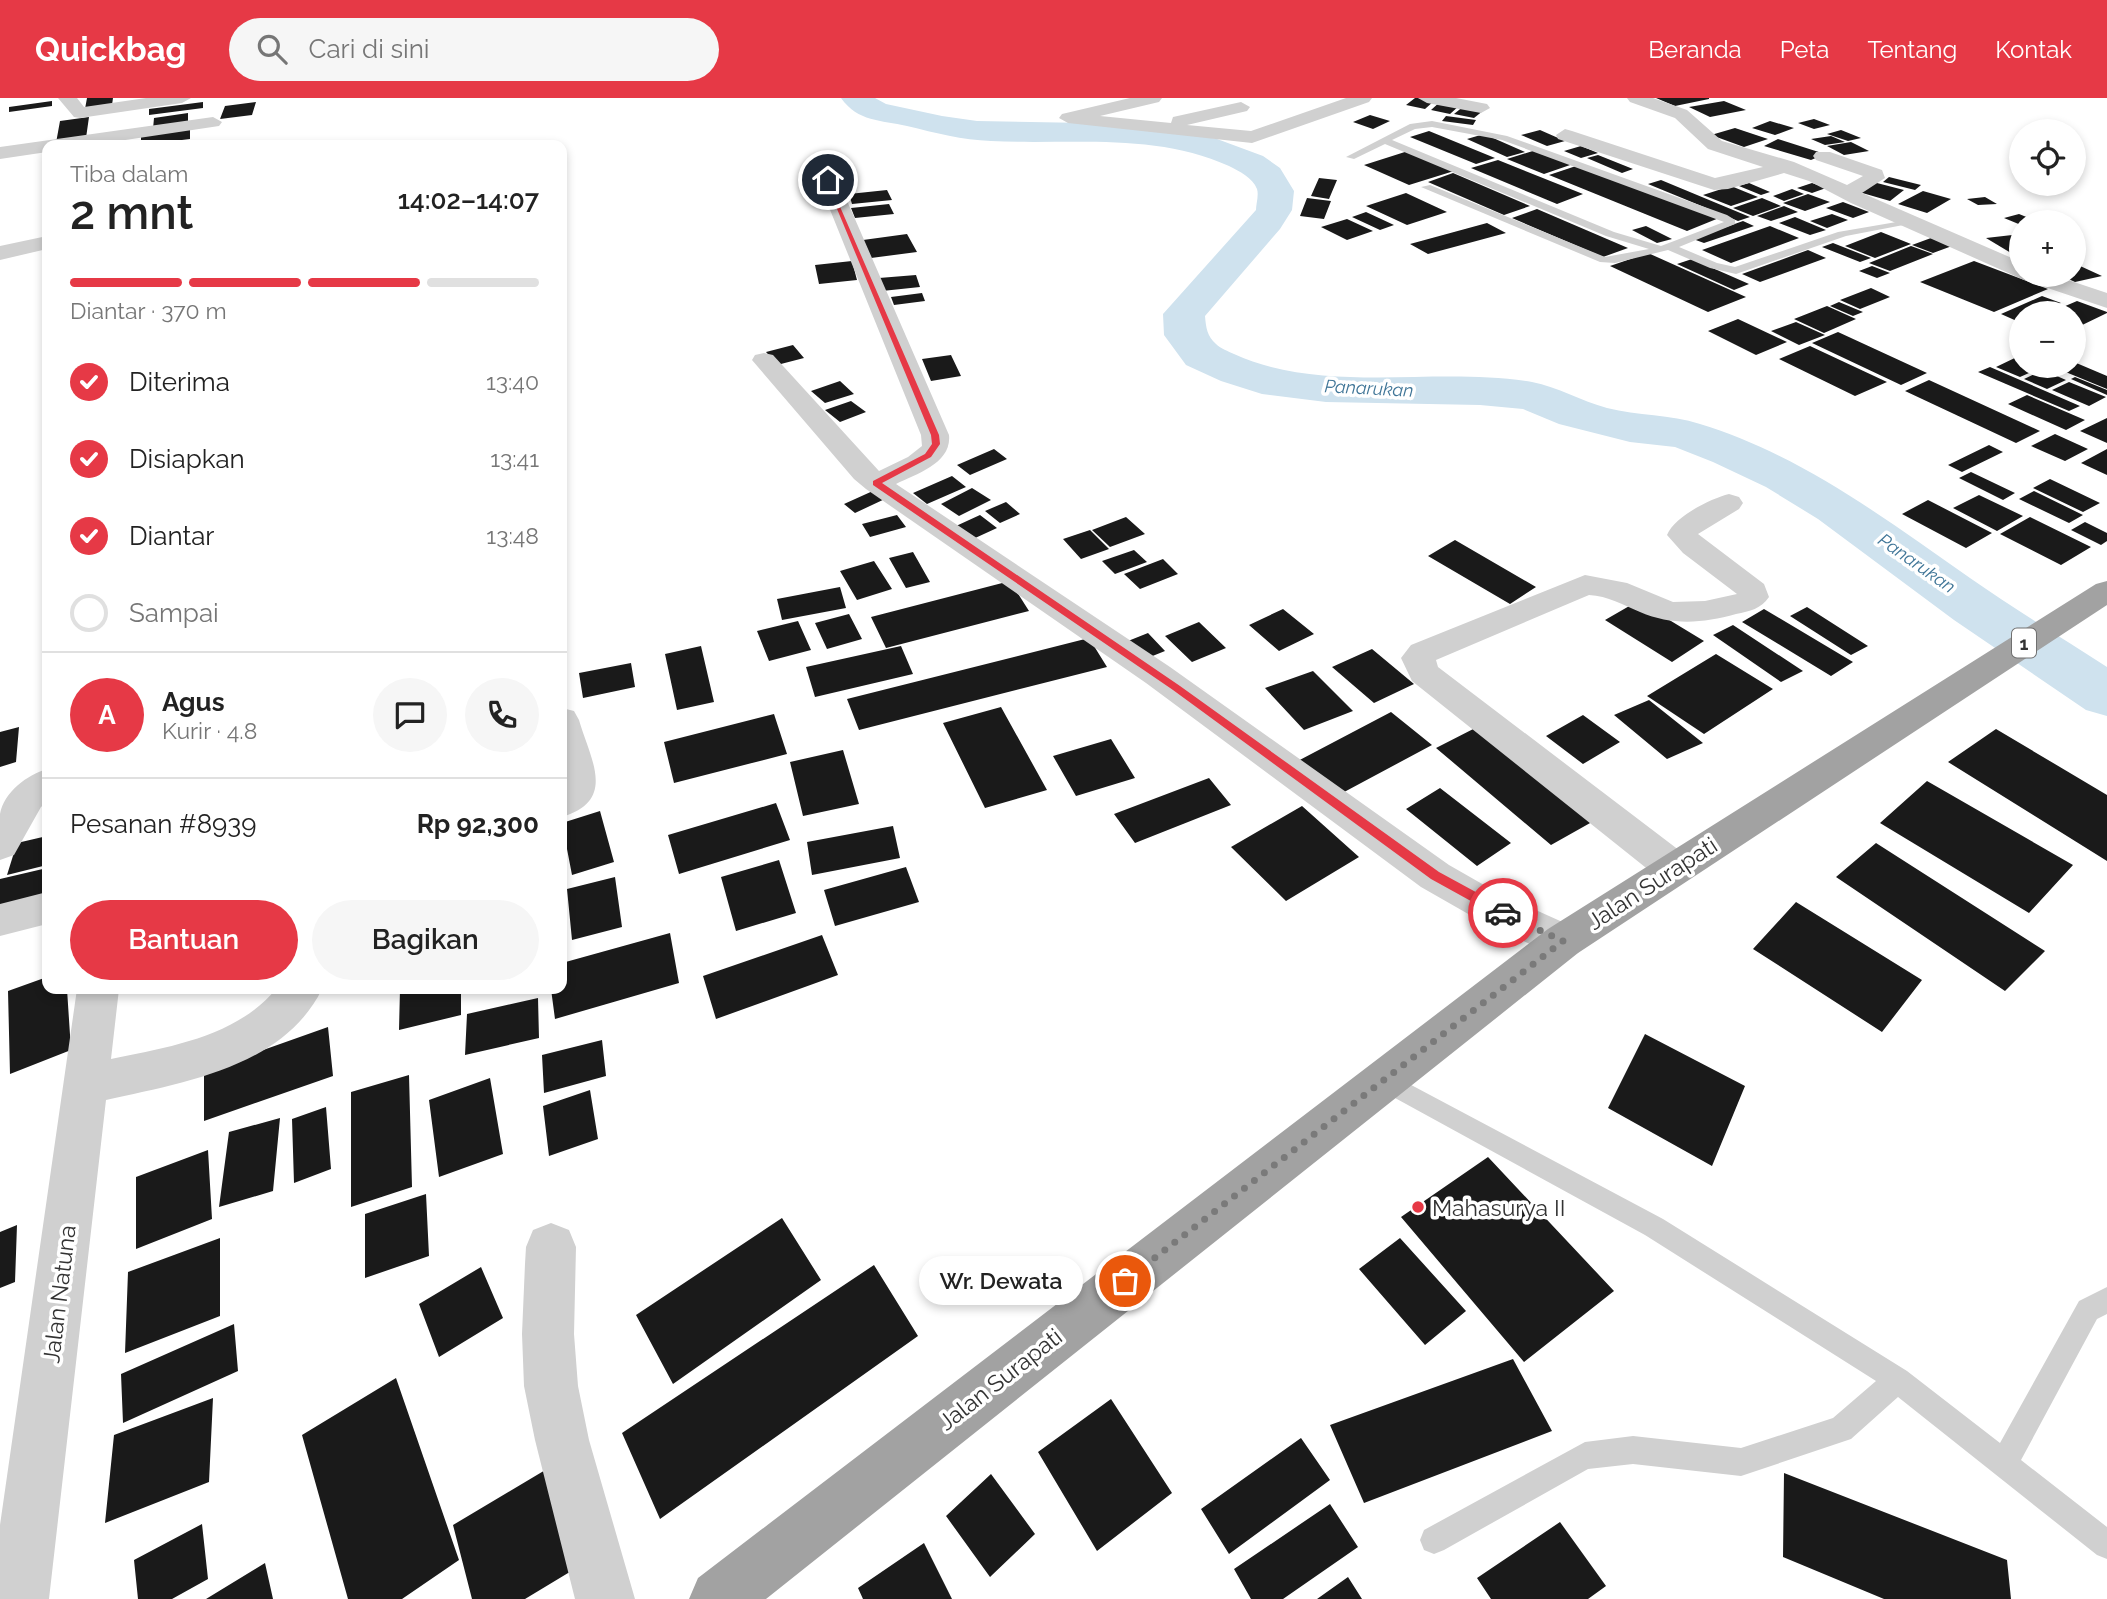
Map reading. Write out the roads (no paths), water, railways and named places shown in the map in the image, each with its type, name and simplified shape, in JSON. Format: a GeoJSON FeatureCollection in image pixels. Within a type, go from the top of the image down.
{"type":"FeatureCollection","features":[{"type":"Feature","properties":{"kind":"highway","name":"Jalan Surapati"},"geometry":{"type":"LineString","coordinates":[[719,1599],[1563,941],[1969,677],[2107,591]]}},
{"type":"Feature","properties":{"kind":"street"},"geometry":{"type":"LineString","coordinates":[[67,98],[80,113],[182,98]]}},
{"type":"Feature","properties":{"kind":"street"},"geometry":{"type":"LineString","coordinates":[[211,140],[216,98]]}},
{"type":"Feature","properties":{"kind":"street"},"geometry":{"type":"LineString","coordinates":[[1153,98],[1068,118],[1252,137],[1363,98]]}},
{"type":"Feature","properties":{"kind":"street"},"geometry":{"type":"LineString","coordinates":[[1427,98],[1481,108]]}},
{"type":"Feature","properties":{"kind":"street"},"geometry":{"type":"LineString","coordinates":[[1636,98],[1681,114],[1715,145],[1787,166],[2009,265]]}},
{"type":"Feature","properties":{"kind":"street"},"geometry":{"type":"LineString","coordinates":[[1153,127],[1241,107]]}},
{"type":"Feature","properties":{"kind":"street"},"geometry":{"type":"LineString","coordinates":[[89,140],[213,122]]}},
{"type":"Feature","properties":{"kind":"street"},"geometry":{"type":"LineString","coordinates":[[1565,135],[1714,184],[1728,183],[1787,166]]}},
{"type":"Feature","properties":{"kind":"street"},"geometry":{"type":"LineString","coordinates":[[0,153],[42,147]]}},
{"type":"Feature","properties":{"kind":"street"},"geometry":{"type":"LineString","coordinates":[[1823,156],[1875,174],[1875,178],[1848,193]]}},
{"type":"Feature","properties":{"kind":"street"},"geometry":{"type":"LineString","coordinates":[[828,180],[935,435],[936,444],[928,456],[876,483]]}},
{"type":"Feature","properties":{"kind":"street"},"geometry":{"type":"LineString","coordinates":[[0,253],[42,244]]}},
{"type":"Feature","properties":{"kind":"street"},"geometry":{"type":"LineString","coordinates":[[2067,287],[2107,301]]}},
{"type":"Feature","properties":{"kind":"street"},"geometry":{"type":"LineString","coordinates":[[764,360],[864,473],[876,483],[1180,690],[1435,876],[1484,904],[1563,941]]}},
{"type":"Feature","properties":{"kind":"street"},"geometry":{"type":"LineString","coordinates":[[1674,869],[1476,716],[1424,673],[1418,658],[1423,653],[1585,585],[1613,587],[1662,609],[1686,613],[1748,601],[1753,597],[1753,591],[1747,584],[1694,547],[1682,535],[1684,530],[1729,503]]}},
{"type":"Feature","properties":{"kind":"street"},"geometry":{"type":"LineString","coordinates":[[567,739],[578,780],[578,791],[567,799]]}},
{"type":"Feature","properties":{"kind":"street"},"geometry":{"type":"LineString","coordinates":[[0,845],[28,797],[42,786]]}},
{"type":"Feature","properties":{"kind":"street"},"geometry":{"type":"LineString","coordinates":[[0,920],[42,909]]}},
{"type":"Feature","properties":{"kind":"street","name":"Jalan Natuna"},"geometry":{"type":"LineString","coordinates":[[19,1599],[97,994]]}},
{"type":"Feature","properties":{"kind":"street"},"geometry":{"type":"LineString","coordinates":[[85,1086],[204,1056],[244,1039],[277,1017],[297,994]]}},
{"type":"Feature","properties":{"kind":"street"},"geometry":{"type":"LineString","coordinates":[[551,1247],[548,1346],[552,1387],[567,1457],[605,1599]]}},
{"type":"Feature","properties":{"kind":"lane"},"geometry":{"type":"LineString","coordinates":[[1351,157],[1421,124],[1504,138],[1585,165],[1731,222],[1620,260],[1604,260],[1426,187]]}},
{"type":"Feature","properties":{"kind":"lane"},"geometry":{"type":"LineString","coordinates":[[1384,140],[1610,234],[1663,247],[1714,266],[1736,271],[1842,234],[1914,222]]}},
{"type":"Feature","properties":{"kind":"lane"},"geometry":{"type":"LineString","coordinates":[[1382,1080],[1654,1227],[1898,1380],[2107,1545]]}},
{"type":"Feature","properties":{"kind":"lane"},"geometry":{"type":"LineString","coordinates":[[2005,1462],[2088,1310],[2107,1300]]}},
{"type":"Feature","properties":{"kind":"lane"},"geometry":{"type":"LineString","coordinates":[[1434,1540],[1586,1456],[1633,1450],[1741,1462],[1841,1429],[1898,1380]]}},
{"type":"Feature","properties":{"kind":"waterway","name":"Panarukan"},"geometry":{"type":"LineString","coordinates":[[857,98],[874,110],[953,128],[977,131],[1143,134],[1205,146],[1251,163],[1267,176],[1276,191],[1274,210],[1184,314],[1185,335],[1202,356],[1237,372],[1278,384],[1326,388],[1480,391],[1532,396],[1576,414],[1630,428],[1684,434],[1784,476],[1836,508],[1974,607],[2107,695]]}},
{"type":"Feature","properties":{"kind":"place","name":"Mahasurya II"},"geometry":{"type":"Point","coordinates":[1418,1207]}},
{"type":"Feature","properties":{"kind":"place","name":"Wr. Dewata"},"geometry":{"type":"Point","coordinates":[1125,1281]}}]}
